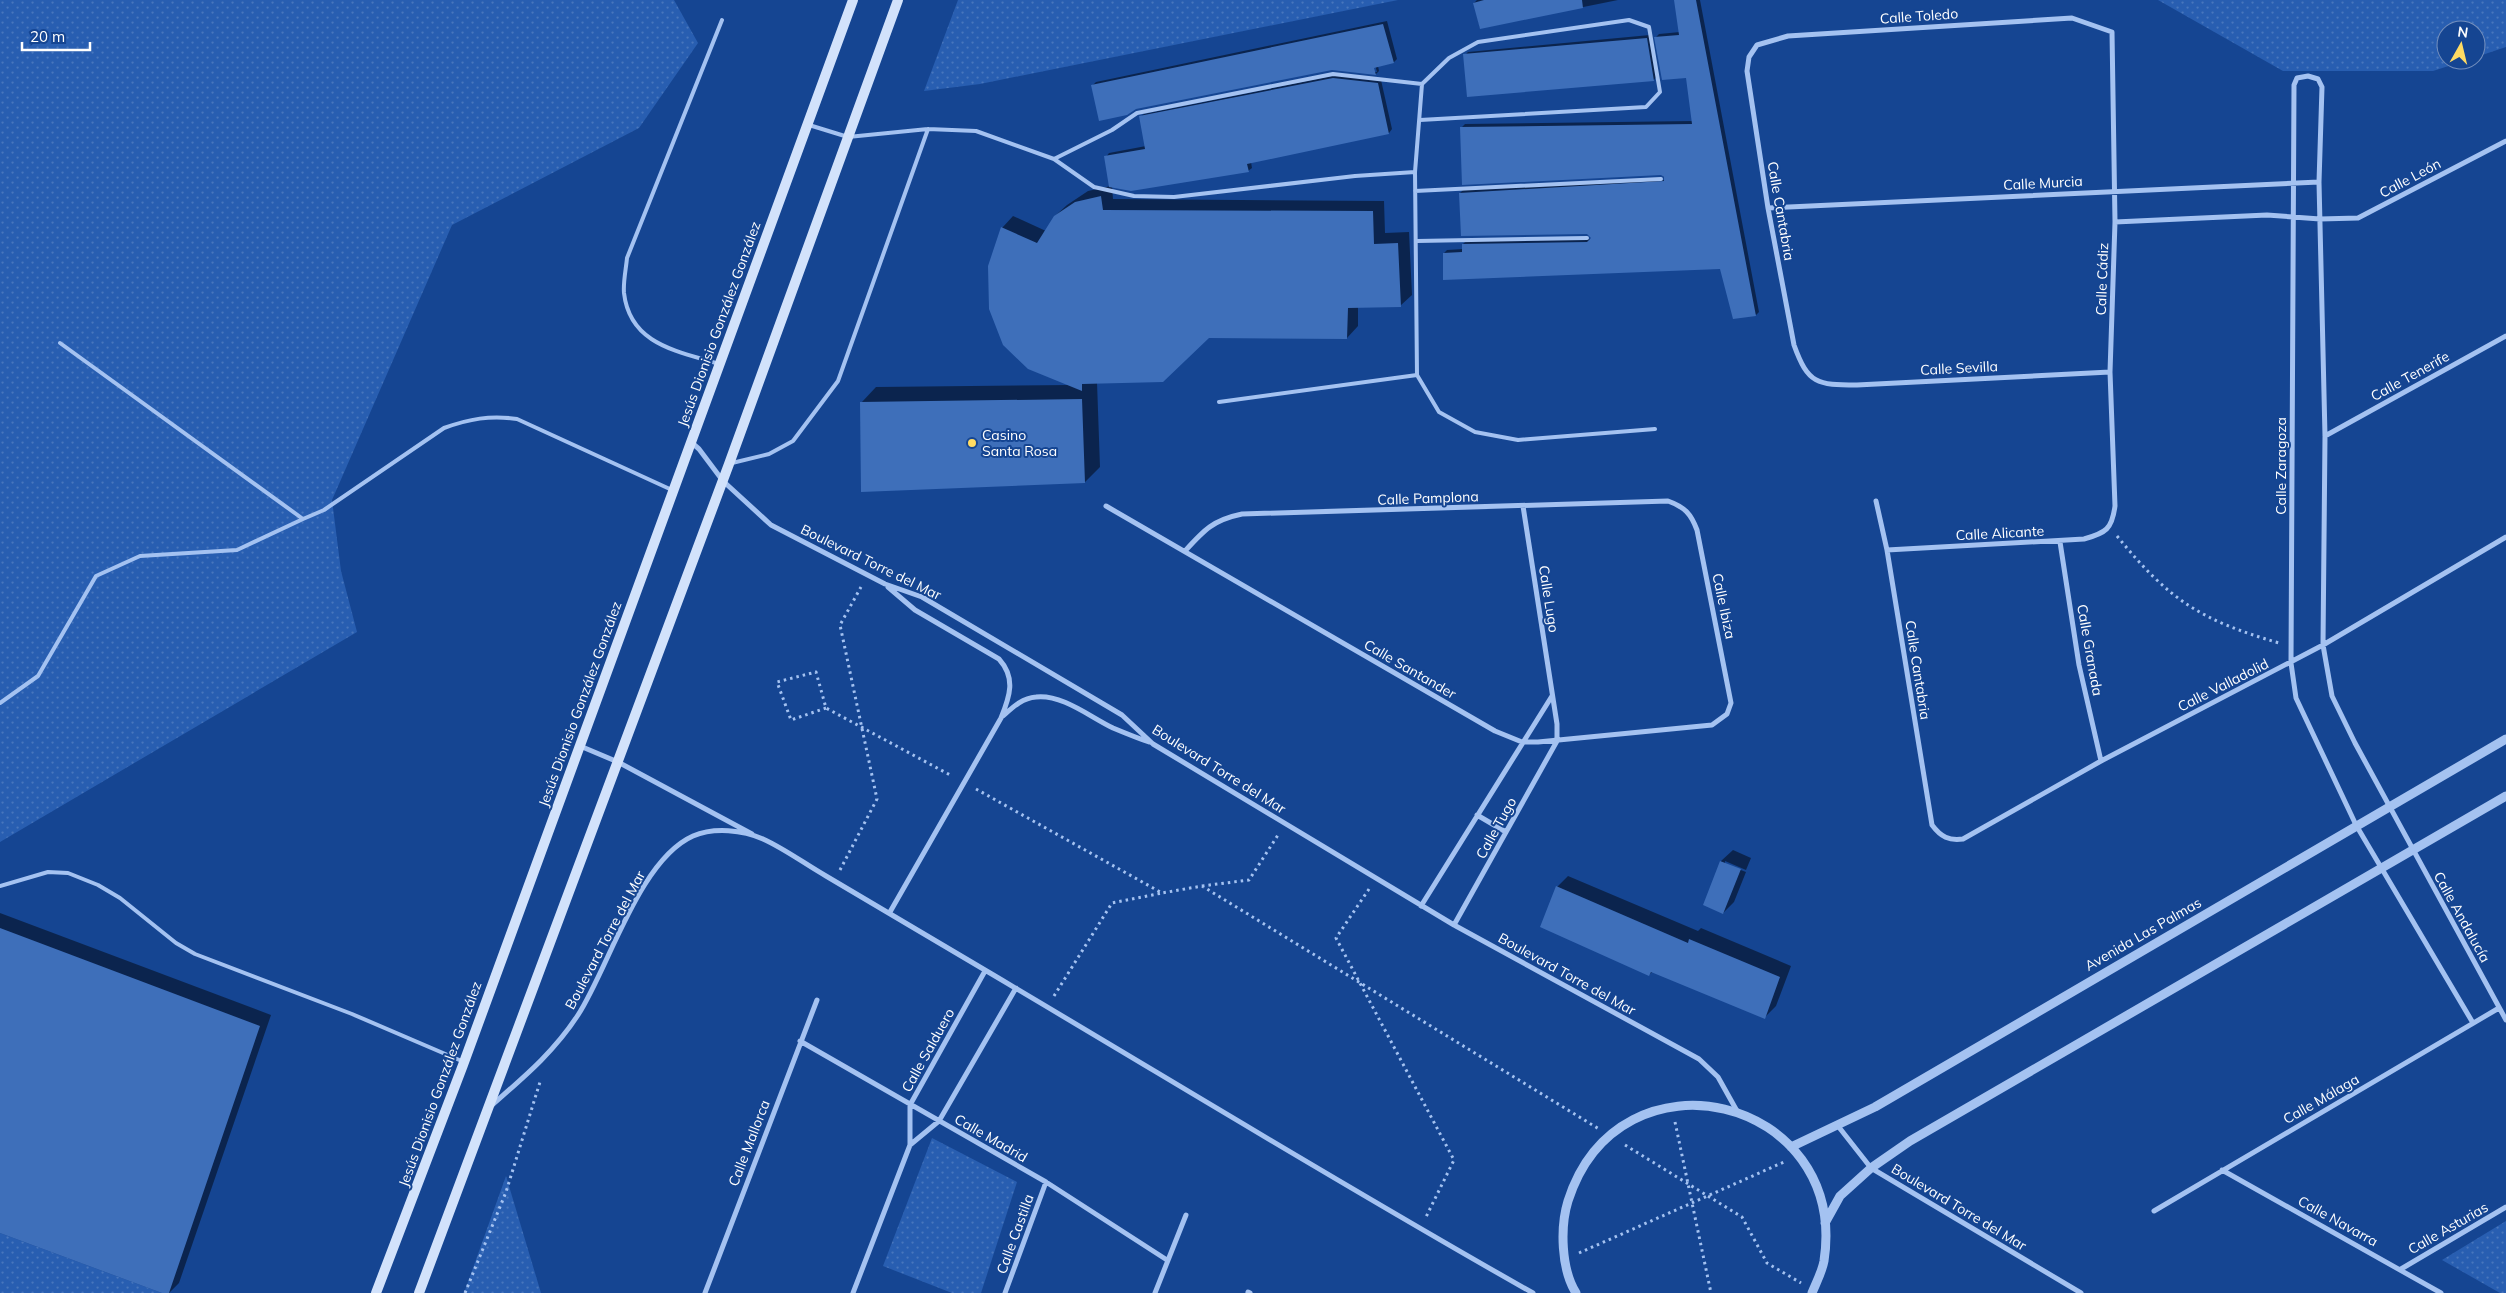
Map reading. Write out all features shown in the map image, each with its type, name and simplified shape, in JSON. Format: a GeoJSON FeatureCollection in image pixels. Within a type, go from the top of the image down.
{"type":"FeatureCollection","features":[{"type":"Feature","properties":{"kind":"main road","name":"Jesús Dionisio González González"},"geometry":{"type":"LineString","coordinates":[[376,1293],[464,1062],[853,0]]}},
{"type":"Feature","properties":{"kind":"main road"},"geometry":{"type":"LineString","coordinates":[[419,1293],[723,481],[898,0]]}},
{"type":"Feature","properties":{"kind":"street","name":"Calle Toledo"},"geometry":{"type":"LineString","coordinates":[[1757,45],[1788,36],[2072,18],[2112,32]]}},
{"type":"Feature","properties":{"kind":"street","name":"Calle Cádiz"},"geometry":{"type":"LineString","coordinates":[[2109,526],[2115,506],[2110,372],[2116,222],[2112,32]]}},
{"type":"Feature","properties":{"kind":"street","name":"Calle Cantabria"},"geometry":{"type":"LineString","coordinates":[[1757,45],[1749,57],[1747,71],[1768,208],[1794,346],[1800,364],[1810,378]]}},
{"type":"Feature","properties":{"kind":"street","name":"Calle Zaragoza"},"geometry":{"type":"LineString","coordinates":[[2319,182],[2322,94],[2318,79],[2308,76],[2297,78],[2294,81],[2291,182],[2291,663],[2296,698],[2356,825],[2382,869]]}},
{"type":"Feature","properties":{"kind":"street","name":"Calle León"},"geometry":{"type":"LineString","coordinates":[[2320,219],[2358,218],[2506,141]]}},
{"type":"Feature","properties":{"kind":"street","name":"Calle Murcia"},"geometry":{"type":"LineString","coordinates":[[1768,208],[2114,190],[2319,182]]}},
{"type":"Feature","properties":{"kind":"street"},"geometry":{"type":"LineString","coordinates":[[2319,182],[2325,436],[2323,646],[2332,696],[2389,806]]}},
{"type":"Feature","properties":{"kind":"street"},"geometry":{"type":"LineString","coordinates":[[2116,222],[2267,215],[2320,219]]}},
{"type":"Feature","properties":{"kind":"street","name":"Calle Tenerife"},"geometry":{"type":"LineString","coordinates":[[2325,436],[2506,336]]}},
{"type":"Feature","properties":{"kind":"street","name":"Calle Sevilla"},"geometry":{"type":"LineString","coordinates":[[1810,378],[1832,385],[1857,385],[2110,372]]}},
{"type":"Feature","properties":{"kind":"street","name":"Boulevard Torre del Mar"},"geometry":{"type":"LineString","coordinates":[[692,442],[723,481],[771,525],[885,584],[922,597],[1122,715],[1153,744],[1454,926],[1699,1059],[1718,1077],[1737,1112]]}},
{"type":"Feature","properties":{"kind":"street","name":"Calle Pamplona"},"geometry":{"type":"LineString","coordinates":[[1185,551],[1208,526],[1225,518],[1242,514],[1523,506],[1653,500],[1683,506]]}},
{"type":"Feature","properties":{"kind":"street","name":"Calle Cantabria"},"geometry":{"type":"LineString","coordinates":[[1876,501],[1887,550],[1932,825],[1946,838]]}},
{"type":"Feature","properties":{"kind":"street","name":"Calle Santander"},"geometry":{"type":"LineString","coordinates":[[1106,506],[1495,731],[1522,742],[1712,725],[1727,714]]}},
{"type":"Feature","properties":{"kind":"street","name":"Calle Lugo"},"geometry":{"type":"LineString","coordinates":[[1523,506],[1553,696],[1557,740]]}},
{"type":"Feature","properties":{"kind":"street","name":"Calle Ibiza"},"geometry":{"type":"LineString","coordinates":[[1683,506],[1692,516],[1699,540],[1730,689],[1731,703],[1727,714]]}},
{"type":"Feature","properties":{"kind":"street","name":"Calle Alicante"},"geometry":{"type":"LineString","coordinates":[[1887,550],[2060,542],[2096,535],[2105,532],[2109,526]]}},
{"type":"Feature","properties":{"kind":"street","name":"Calle Valladolid"},"geometry":{"type":"LineString","coordinates":[[1946,838],[1963,839],[2101,761],[2323,646],[2506,537]]}},
{"type":"Feature","properties":{"kind":"street","name":"Calle Granada"},"geometry":{"type":"LineString","coordinates":[[2060,542],[2079,665],[2101,761]]}},
{"type":"Feature","properties":{"kind":"street"},"geometry":{"type":"LineString","coordinates":[[885,584],[915,610],[999,659],[1005,666],[1011,686],[1010,696],[1001,718],[890,912]]}},
{"type":"Feature","properties":{"kind":"street"},"geometry":{"type":"LineString","coordinates":[[1522,742],[1553,696]]}},
{"type":"Feature","properties":{"kind":"street"},"geometry":{"type":"LineString","coordinates":[[1001,718],[1019,702],[1027,699],[1048,697],[1153,744]]}},
{"type":"Feature","properties":{"kind":"street","name":"Avenida Las Palmas"},"geometry":{"type":"LineString","coordinates":[[1791,1147],[1838,1126],[1884,1102],[2506,739]]}},
{"type":"Feature","properties":{"kind":"street","name":"Calle Tugo"},"geometry":{"type":"LineString","coordinates":[[1454,926],[1557,740]]}},
{"type":"Feature","properties":{"kind":"street","name":"Calle Tugo"},"geometry":{"type":"LineString","coordinates":[[1421,906],[1522,742]]}},
{"type":"Feature","properties":{"kind":"street","name":"Boulevard Torre del Mar"},"geometry":{"type":"LineString","coordinates":[[579,746],[618,762],[762,839],[890,912],[985,971],[1420,1229],[1533,1293]]}},
{"type":"Feature","properties":{"kind":"street"},"geometry":{"type":"LineString","coordinates":[[1826,1223],[1840,1196],[1871,1168],[1910,1141],[2506,796]]}},
{"type":"Feature","properties":{"kind":"street","name":"Calle Andalucía"},"geometry":{"type":"LineString","coordinates":[[2389,806],[2506,1020]]}},
{"type":"Feature","properties":{"kind":"street"},"geometry":{"type":"LineString","coordinates":[[1477,815],[1506,832]]}},
{"type":"Feature","properties":{"kind":"street","name":"Boulevard Torre del Mar"},"geometry":{"type":"LineString","coordinates":[[490,1107],[549,1055],[580,1012],[634,906],[671,849],[696,835],[712,831],[738,832],[762,839]]}},
{"type":"Feature","properties":{"kind":"street"},"geometry":{"type":"LineString","coordinates":[[2382,869],[2473,1023]]}},
{"type":"Feature","properties":{"kind":"street","name":"Calle Salduero"},"geometry":{"type":"LineString","coordinates":[[853,1293],[910,1145],[910,1105],[985,971]]}},
{"type":"Feature","properties":{"kind":"street","name":"Calle Salduero"},"geometry":{"type":"LineString","coordinates":[[910,1145],[939,1121],[1016,988]]}},
{"type":"Feature","properties":{"kind":"street","name":"Calle Mallorca"},"geometry":{"type":"LineString","coordinates":[[705,1293],[816,1000]]}},
{"type":"Feature","properties":{"kind":"street","name":"Calle Málaga"},"geometry":{"type":"LineString","coordinates":[[2154,1211],[2499,1008]]}},
{"type":"Feature","properties":{"kind":"street","name":"Calle Madrid"},"geometry":{"type":"LineString","coordinates":[[800,1042],[1046,1182],[1167,1260]]}},
{"type":"Feature","properties":{"kind":"street"},"geometry":{"type":"LineString","coordinates":[[1576,1293],[1565,1259],[1564,1214],[1575,1178],[1597,1147],[1626,1123],[1661,1108],[1699,1104],[1737,1112],[1766,1126],[1791,1147],[1808,1170],[1820,1195],[1826,1223],[1824,1262],[1812,1292]]}},
{"type":"Feature","properties":{"kind":"street","name":"Boulevard Torre del Mar"},"geometry":{"type":"LineString","coordinates":[[1838,1126],[1871,1168],[2081,1293]]}},
{"type":"Feature","properties":{"kind":"street","name":"Calle Navarra"},"geometry":{"type":"LineString","coordinates":[[2222,1170],[2442,1293]]}},
{"type":"Feature","properties":{"kind":"street","name":"Calle Castilla"},"geometry":{"type":"LineString","coordinates":[[1005,1293],[1046,1182]]}},
{"type":"Feature","properties":{"kind":"street","name":"Calle Asturias"},"geometry":{"type":"LineString","coordinates":[[2401,1269],[2506,1207]]}},
{"type":"Feature","properties":{"kind":"street"},"geometry":{"type":"LineString","coordinates":[[1155,1293],[1186,1215]]}},
{"type":"Feature","properties":{"kind":"lane"},"geometry":{"type":"LineString","coordinates":[[719,364],[664,347],[647,337],[634,322],[624,293],[627,258],[722,20]]}},
{"type":"Feature","properties":{"kind":"lane"},"geometry":{"type":"LineString","coordinates":[[1420,120],[1646,107],[1660,92],[1649,27],[1629,20],[1478,42],[1449,58],[1422,84],[1415,191],[1418,374],[1439,412],[1475,432],[1518,440],[1655,429]]}},
{"type":"Feature","properties":{"kind":"lane"},"geometry":{"type":"LineString","coordinates":[[1054,158],[1112,130],[1137,113],[1333,74],[1422,84]]}},
{"type":"Feature","properties":{"kind":"lane"},"geometry":{"type":"LineString","coordinates":[[807,124],[848,137],[928,129],[976,131],[1054,158],[1094,187],[1134,196],[1152,197],[1355,176],[1415,172]]}},
{"type":"Feature","properties":{"kind":"lane"},"geometry":{"type":"LineString","coordinates":[[729,464],[769,454],[793,441],[838,381],[928,129]]}},
{"type":"Feature","properties":{"kind":"lane"},"geometry":{"type":"LineString","coordinates":[[1415,191],[1661,179]]}},
{"type":"Feature","properties":{"kind":"lane"},"geometry":{"type":"LineString","coordinates":[[1416,241],[1587,238]]}},
{"type":"Feature","properties":{"kind":"lane"},"geometry":{"type":"LineString","coordinates":[[60,343],[304,519]]}},
{"type":"Feature","properties":{"kind":"lane"},"geometry":{"type":"LineString","coordinates":[[1219,402],[1418,374]]}},
{"type":"Feature","properties":{"kind":"lane"},"geometry":{"type":"LineString","coordinates":[[0,703],[38,676],[96,576],[140,556],[237,550],[324,510],[444,428],[466,420],[495,416],[517,419],[672,490]]}},
{"type":"Feature","properties":{"kind":"lane"},"geometry":{"type":"LineString","coordinates":[[0,886],[48,872],[68,873],[98,885],[120,898],[176,942],[195,954],[352,1014],[464,1062]]}},
{"type":"Feature","properties":{"kind":"path"},"geometry":{"type":"LineString","coordinates":[[2109,526],[2146,571],[2187,606],[2219,623],[2292,646]]}},
{"type":"Feature","properties":{"kind":"path"},"geometry":{"type":"LineString","coordinates":[[834,881],[877,799],[840,625],[868,575]]}},
{"type":"Feature","properties":{"kind":"path"},"geometry":{"type":"LineString","coordinates":[[826,708],[791,720],[777,682],[816,672],[826,708],[964,782],[1162,893]]}},
{"type":"Feature","properties":{"kind":"path"},"geometry":{"type":"LineString","coordinates":[[1047,1007],[1112,903],[1202,886],[1249,880],[1285,824]]}},
{"type":"Feature","properties":{"kind":"path"},"geometry":{"type":"LineString","coordinates":[[1377,879],[1336,938],[1454,1160],[1420,1229]]}},
{"type":"Feature","properties":{"kind":"path"},"geometry":{"type":"LineString","coordinates":[[1202,886],[1742,1217],[1767,1263],[1812,1292]]}},
{"type":"Feature","properties":{"kind":"path"},"geometry":{"type":"LineString","coordinates":[[465,1293],[506,1192],[549,1055]]}},
{"type":"Feature","properties":{"kind":"path"},"geometry":{"type":"LineString","coordinates":[[1671,1107],[1711,1293]]}},
{"type":"Feature","properties":{"kind":"path"},"geometry":{"type":"LineString","coordinates":[[1565,1259],[1709,1197],[1798,1156]]}},
{"type":"Feature","properties":{"kind":"shaded area"},"geometry":{"type":"Polygon","coordinates":[[[0,0],[674,0],[698,43],[639,128],[452,225],[332,500],[341,571],[357,632],[0,842],[0,0]]]}},
{"type":"Feature","properties":{"kind":"shaded area"},"geometry":{"type":"Polygon","coordinates":[[[958,0],[1398,0],[980,84],[924,91],[958,0]]]}},
{"type":"Feature","properties":{"kind":"shaded area"},"geometry":{"type":"Polygon","coordinates":[[[2158,0],[2506,0],[2506,47],[2486,54],[2486,20],[2436,20],[2436,70],[2433,71],[2283,71],[2158,0]]]}},
{"type":"Feature","properties":{"kind":"shaded area"},"geometry":{"type":"Polygon","coordinates":[[[932,1138],[1017,1182],[981,1293],[952,1293],[883,1266],[932,1138]]]}},
{"type":"Feature","properties":{"kind":"shaded area"},"geometry":{"type":"Polygon","coordinates":[[[506,1176],[541,1293],[464,1293],[506,1176]]]}},
{"type":"Feature","properties":{"kind":"shaded area"},"geometry":{"type":"Polygon","coordinates":[[[2506,1221],[2506,1293],[2500,1293],[2442,1260],[2506,1221]]]}},
{"type":"Feature","properties":{"kind":"shaded area"},"geometry":{"type":"Polygon","coordinates":[[[0,1233],[162,1293],[0,1293],[0,1233]]]}},
{"type":"Feature","properties":{"kind":"building"},"geometry":{"type":"Polygon","coordinates":[[[1484,0],[1582,0],[1583,8],[1480,29],[1473,3],[1484,0]]]}},
{"type":"Feature","properties":{"kind":"building"},"geometry":{"type":"Polygon","coordinates":[[[1674,0],[1696,0],[1756,316],[1733,319],[1720,269],[1443,280],[1443,253],[1462,252],[1462,244],[1587,242],[1591,238],[1587,234],[1461,236],[1459,193],[1664,181],[1664,177],[1661,175],[1462,185],[1460,127],[1692,124],[1686,78],[1662,80],[1654,37],[1679,35],[1674,0]]]}},
{"type":"Feature","properties":{"kind":"building"},"geometry":{"type":"Polygon","coordinates":[[[1383,24],[1394,63],[1374,68],[1376,75],[1332,70],[1136,109],[1127,115],[1099,121],[1091,85],[1383,24]]]}},
{"type":"Feature","properties":{"kind":"building"},"geometry":{"type":"Polygon","coordinates":[[[1647,38],[1654,81],[1467,97],[1463,54],[1647,38]]]}},
{"type":"Feature","properties":{"kind":"building"},"geometry":{"type":"Polygon","coordinates":[[[1333,78],[1378,83],[1389,134],[1247,164],[1249,172],[1131,191],[1109,187],[1104,156],[1145,149],[1139,116],[1333,78]]]}},
{"type":"Feature","properties":{"kind":"building"},"geometry":{"type":"Polygon","coordinates":[[[1101,196],[1103,210],[1373,211],[1374,244],[1398,243],[1401,307],[1348,308],[1347,339],[1209,338],[1163,382],[1082,384],[1082,391],[1028,369],[1003,345],[989,309],[988,266],[1001,227],[1037,243],[1054,216],[1075,202],[1101,196]]]}},
{"type":"Feature","properties":{"kind":"building","name":"Casino Santa Rosa"},"geometry":{"type":"Polygon","coordinates":[[[1082,399],[1085,483],[861,492],[860,402],[1082,399]]]}},
{"type":"Feature","properties":{"kind":"building"},"geometry":{"type":"Polygon","coordinates":[[[1720,861],[1741,869],[1723,914],[1703,905],[1720,861]]]}},
{"type":"Feature","properties":{"kind":"building"},"geometry":{"type":"Polygon","coordinates":[[[1556,886],[1688,943],[1689,939],[1780,977],[1765,1019],[1651,972],[1649,976],[1540,927],[1556,886]]]}},
{"type":"Feature","properties":{"kind":"building"},"geometry":{"type":"Polygon","coordinates":[[[0,928],[260,1026],[169,1293],[162,1293],[0,1233],[0,928]]]}},
{"type":"Feature","properties":{"kind":"place","name":"Casino Santa Rosa"},"geometry":{"type":"Point","coordinates":[972,443]}}]}
